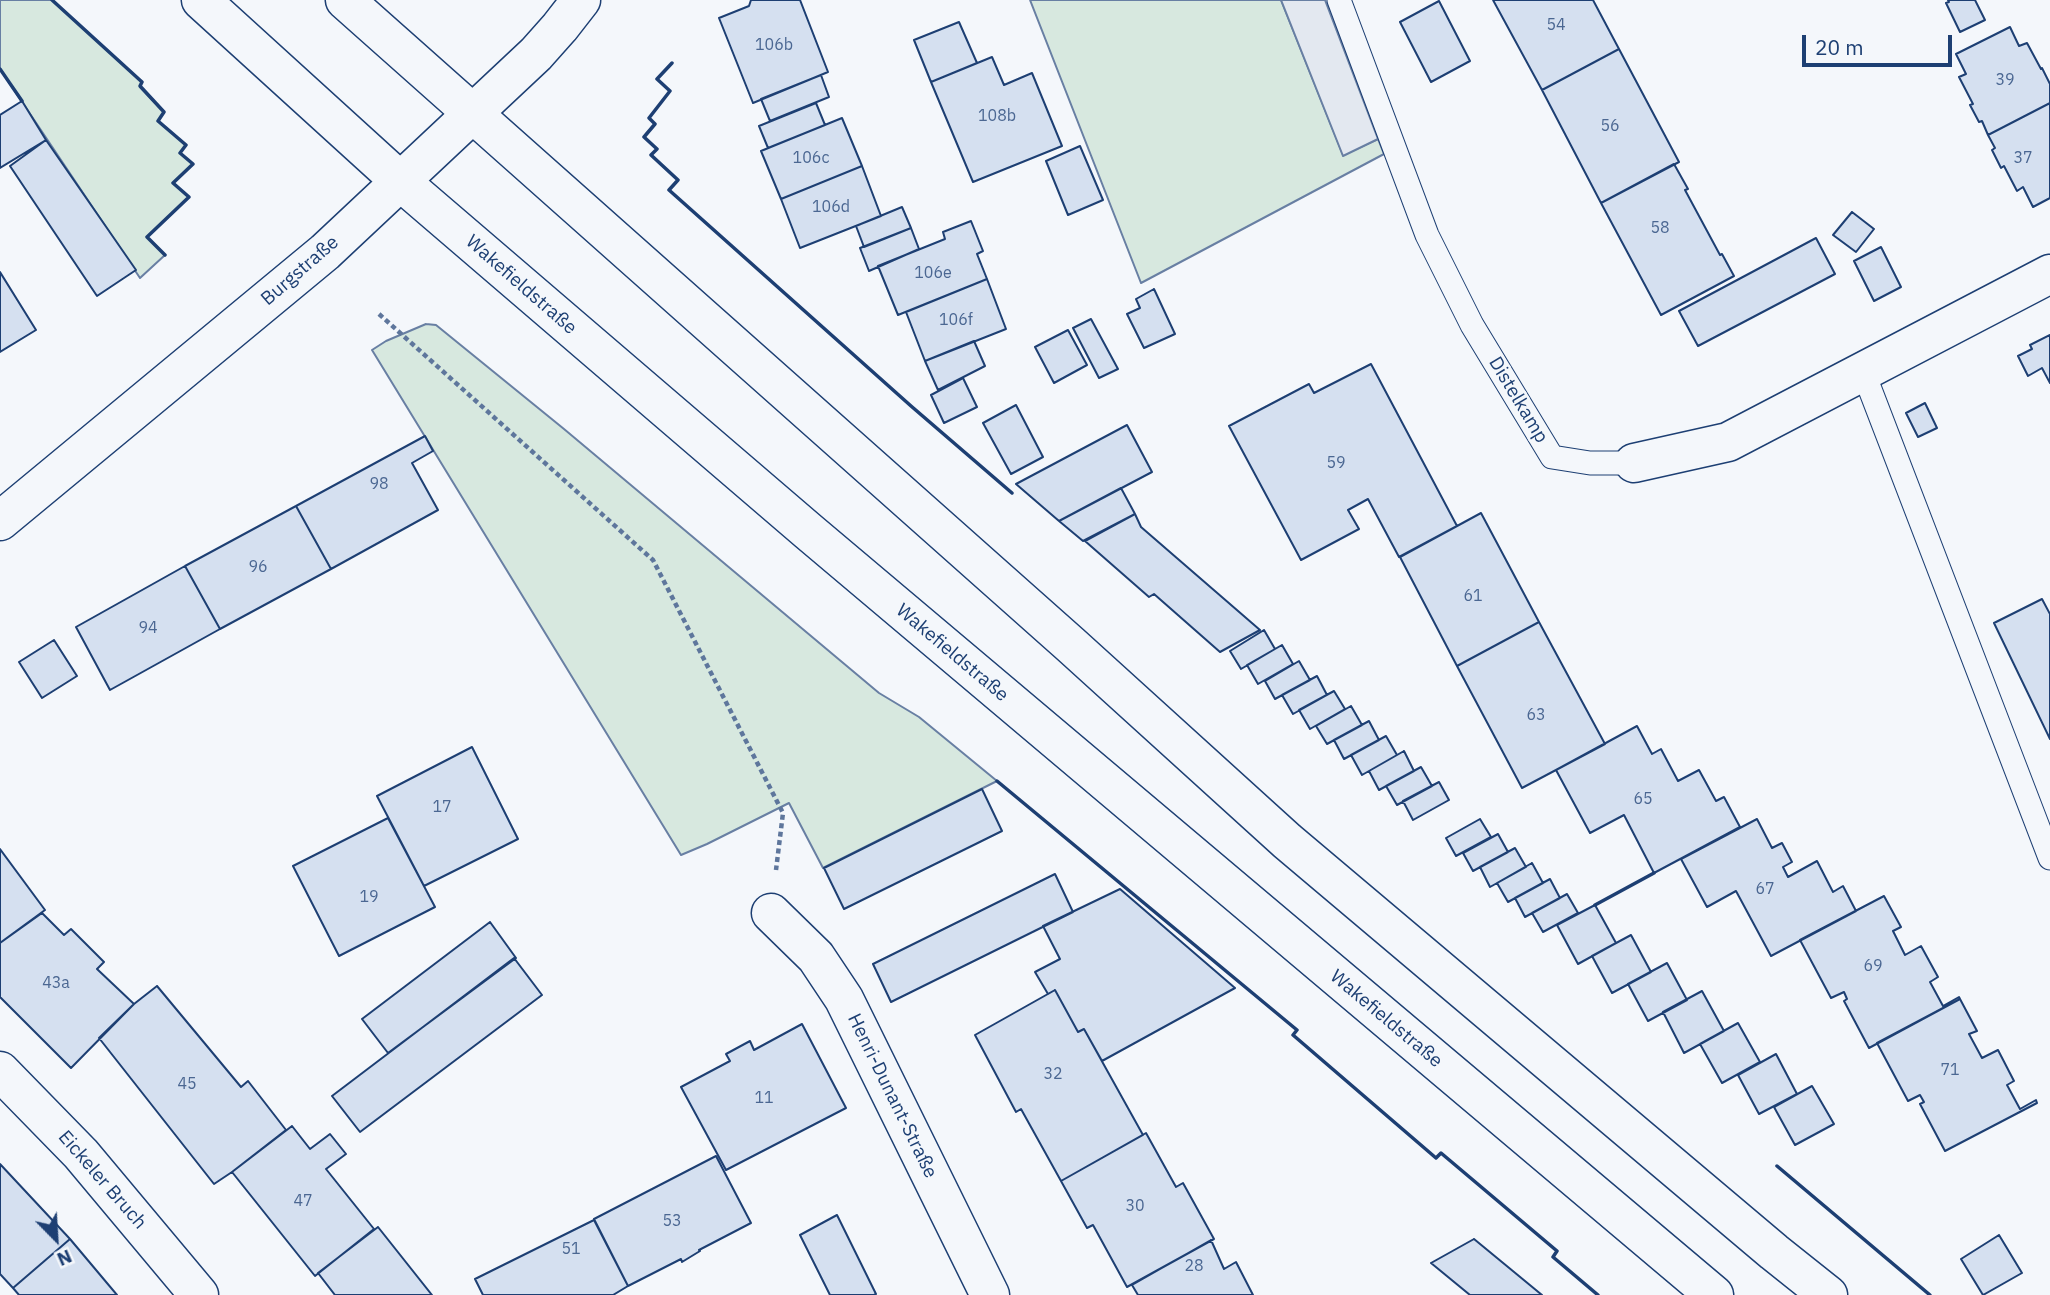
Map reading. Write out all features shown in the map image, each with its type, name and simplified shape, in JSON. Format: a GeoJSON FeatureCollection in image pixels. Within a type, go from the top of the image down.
{"type":"FeatureCollection","features":[{"type":"Feature","properties":{"kind":"main road","name":"Wakefieldstraße"},"geometry":{"type":"LineString","coordinates":[[201,0],[400,181],[808,531],[1714,1295]]}},
{"type":"Feature","properties":{"kind":"main road"},"geometry":{"type":"LineString","coordinates":[[345,0],[1071,645],[1287,841],[1828,1295]]}},
{"type":"Feature","properties":{"kind":"main road","name":"Burgstraße"},"geometry":{"type":"LineString","coordinates":[[0,522],[325,252],[536,54],[581,0]]}},
{"type":"Feature","properties":{"kind":"main road","name":"Distelkamp"},"geometry":{"type":"LineString","coordinates":[[1634,463],[1728,442],[2050,274]]}},
{"type":"Feature","properties":{"kind":"main road","name":"Henri-Dunant-Straße"},"geometry":{"type":"LineString","coordinates":[[771,913],[816,957],[844,999],[990,1295]]}},
{"type":"Feature","properties":{"kind":"main road","name":"Eickeler Bruch"},"geometry":{"type":"LineString","coordinates":[[0,1071],[81,1154],[199,1295]]}},
{"type":"Feature","properties":{"kind":"lane","name":"Distelkamp"},"geometry":{"type":"LineString","coordinates":[[1339,0],[1427,235],[1472,325],[1552,457],[1590,463],[1634,463]]}},
{"type":"Feature","properties":{"kind":"lane"},"geometry":{"type":"LineString","coordinates":[[1863,371],[2050,858]]}},
{"type":"Feature","properties":{"kind":"path"},"geometry":{"type":"LineString","coordinates":[[379,314],[653,560],[783,813],[771,913]]}},
{"type":"Feature","properties":{"kind":"shaded area"},"geometry":{"type":"Polygon","coordinates":[[[0,0],[52,0],[142,82],[140,87],[164,112],[158,121],[186,145],[180,153],[193,164],[173,183],[189,197],[147,237],[165,255],[140,278],[0,69],[0,0]]]}},
{"type":"Feature","properties":{"kind":"shaded area"},"geometry":{"type":"Polygon","coordinates":[[[1030,0],[1281,0],[1343,155],[1378,139],[1384,154],[1141,283],[1030,0]]]}},
{"type":"Feature","properties":{"kind":"shaded area"},"geometry":{"type":"Polygon","coordinates":[[[1281,0],[1325,0],[1378,139],[1343,156],[1281,0]]]}},
{"type":"Feature","properties":{"kind":"shaded area"},"geometry":{"type":"Polygon","coordinates":[[[426,324],[436,325],[879,693],[919,717],[997,781],[823,868],[789,803],[681,855],[372,350],[426,324]]]}},
{"type":"Feature","properties":{"kind":"building"},"geometry":{"type":"Polygon","coordinates":[[[751,0],[800,0],[828,72],[753,103],[719,18],[749,6],[751,0]]]}},
{"type":"Feature","properties":{"kind":"building"},"geometry":{"type":"Polygon","coordinates":[[[1493,0],[1593,0],[1619,49],[1542,90],[1493,0]]]}},
{"type":"Feature","properties":{"kind":"building"},"geometry":{"type":"Polygon","coordinates":[[[1948,0],[1975,0],[1985,20],[1960,32],[1946,3],[1948,0]]]}},
{"type":"Feature","properties":{"kind":"building"},"geometry":{"type":"Polygon","coordinates":[[[1439,1],[1470,61],[1431,82],[1400,22],[1439,1]]]}},
{"type":"Feature","properties":{"kind":"building"},"geometry":{"type":"Polygon","coordinates":[[[959,22],[977,63],[931,82],[914,40],[959,22]]]}},
{"type":"Feature","properties":{"kind":"building"},"geometry":{"type":"Polygon","coordinates":[[[2010,27],[2019,46],[2027,43],[2042,68],[2050,84],[2050,103],[1988,135],[1970,105],[1973,104],[1959,77],[1966,74],[1956,54],[2010,27]]]}},
{"type":"Feature","properties":{"kind":"building"},"geometry":{"type":"Polygon","coordinates":[[[1619,49],[1679,162],[1601,203],[1542,90],[1619,49]]]}},
{"type":"Feature","properties":{"kind":"building"},"geometry":{"type":"Polygon","coordinates":[[[992,57],[1004,85],[1032,73],[1062,146],[973,182],[931,82],[992,57]]]}},
{"type":"Feature","properties":{"kind":"building"},"geometry":{"type":"Polygon","coordinates":[[[821,75],[829,97],[770,121],[761,99],[821,75]]]}},
{"type":"Feature","properties":{"kind":"building"},"geometry":{"type":"Polygon","coordinates":[[[22,101],[46,140],[0,168],[0,115],[22,101]]]}},
{"type":"Feature","properties":{"kind":"building"},"geometry":{"type":"Polygon","coordinates":[[[816,103],[825,125],[768,148],[759,126],[816,103]]]}},
{"type":"Feature","properties":{"kind":"building"},"geometry":{"type":"Polygon","coordinates":[[[2050,103],[2050,198],[2033,207],[2023,187],[2017,191],[2004,166],[2001,168],[1988,135],[2050,103]]]}},
{"type":"Feature","properties":{"kind":"building"},"geometry":{"type":"Polygon","coordinates":[[[842,118],[862,166],[781,199],[761,151],[842,118]]]}},
{"type":"Feature","properties":{"kind":"building"},"geometry":{"type":"Polygon","coordinates":[[[46,140],[136,270],[97,296],[10,166],[46,140]]]}},
{"type":"Feature","properties":{"kind":"building"},"geometry":{"type":"Polygon","coordinates":[[[1080,146],[1103,200],[1068,215],[1046,161],[1080,146]]]}},
{"type":"Feature","properties":{"kind":"building"},"geometry":{"type":"Polygon","coordinates":[[[1674,164],[1688,189],[1685,190],[1734,276],[1661,315],[1601,203],[1674,164]]]}},
{"type":"Feature","properties":{"kind":"building"},"geometry":{"type":"Polygon","coordinates":[[[862,166],[881,216],[800,248],[781,199],[862,166]]]}},
{"type":"Feature","properties":{"kind":"building"},"geometry":{"type":"Polygon","coordinates":[[[902,207],[911,228],[864,247],[856,226],[902,207]]]}},
{"type":"Feature","properties":{"kind":"building"},"geometry":{"type":"Polygon","coordinates":[[[1852,212],[1874,229],[1856,252],[1833,235],[1852,212]]]}},
{"type":"Feature","properties":{"kind":"building"},"geometry":{"type":"Polygon","coordinates":[[[971,221],[983,251],[977,254],[987,279],[898,315],[878,266],[945,239],[943,232],[971,221]]]}},
{"type":"Feature","properties":{"kind":"building"},"geometry":{"type":"Polygon","coordinates":[[[911,228],[919,249],[869,271],[860,248],[911,228]]]}},
{"type":"Feature","properties":{"kind":"building"},"geometry":{"type":"Polygon","coordinates":[[[1816,238],[1835,274],[1698,346],[1679,311],[1816,238]]]}},
{"type":"Feature","properties":{"kind":"building"},"geometry":{"type":"Polygon","coordinates":[[[1881,247],[1901,287],[1874,301],[1854,261],[1881,247]]]}},
{"type":"Feature","properties":{"kind":"building"},"geometry":{"type":"Polygon","coordinates":[[[0,272],[36,330],[0,352],[0,272]]]}},
{"type":"Feature","properties":{"kind":"building"},"geometry":{"type":"Polygon","coordinates":[[[987,279],[1006,329],[925,361],[906,312],[987,279]]]}},
{"type":"Feature","properties":{"kind":"building"},"geometry":{"type":"Polygon","coordinates":[[[1154,289],[1175,334],[1144,348],[1127,314],[1140,308],[1136,299],[1154,289]]]}},
{"type":"Feature","properties":{"kind":"building"},"geometry":{"type":"Polygon","coordinates":[[[1091,319],[1118,369],[1099,378],[1073,328],[1091,319]]]}},
{"type":"Feature","properties":{"kind":"building"},"geometry":{"type":"Polygon","coordinates":[[[1068,330],[1087,365],[1054,383],[1035,347],[1068,330]]]}},
{"type":"Feature","properties":{"kind":"building"},"geometry":{"type":"Polygon","coordinates":[[[2050,335],[2050,383],[2042,368],[2028,376],[2018,356],[2032,349],[2030,345],[2050,335]]]}},
{"type":"Feature","properties":{"kind":"building"},"geometry":{"type":"Polygon","coordinates":[[[974,341],[985,366],[938,390],[925,361],[974,341]]]}},
{"type":"Feature","properties":{"kind":"building"},"geometry":{"type":"Polygon","coordinates":[[[1371,364],[1457,526],[1399,557],[1368,499],[1348,510],[1359,529],[1301,560],[1229,426],[1309,384],[1314,393],[1371,364]]]}},
{"type":"Feature","properties":{"kind":"building"},"geometry":{"type":"Polygon","coordinates":[[[963,378],[977,407],[944,423],[931,395],[963,378]]]}},
{"type":"Feature","properties":{"kind":"building"},"geometry":{"type":"Polygon","coordinates":[[[1925,403],[1937,428],[1918,437],[1906,413],[1925,403]]]}},
{"type":"Feature","properties":{"kind":"building"},"geometry":{"type":"Polygon","coordinates":[[[1016,405],[1043,457],[1011,474],[983,423],[1016,405]]]}},
{"type":"Feature","properties":{"kind":"building"},"geometry":{"type":"Polygon","coordinates":[[[1127,425],[1152,472],[1059,521],[1016,484],[1127,425]]]}},
{"type":"Feature","properties":{"kind":"building"},"geometry":{"type":"Polygon","coordinates":[[[425,436],[433,451],[412,463],[438,510],[331,569],[296,506],[425,436]]]}},
{"type":"Feature","properties":{"kind":"building"},"geometry":{"type":"Polygon","coordinates":[[[1121,488],[1135,514],[1083,541],[1059,521],[1121,488]]]}},
{"type":"Feature","properties":{"kind":"building"},"geometry":{"type":"Polygon","coordinates":[[[296,506],[331,569],[220,629],[185,566],[296,506]]]}},
{"type":"Feature","properties":{"kind":"building"},"geometry":{"type":"Polygon","coordinates":[[[1481,513],[1539,622],[1457,666],[1400,557],[1481,513]]]}},
{"type":"Feature","properties":{"kind":"building"},"geometry":{"type":"Polygon","coordinates":[[[1135,514],[1141,527],[1260,630],[1220,652],[1154,594],[1149,597],[1085,541],[1135,514]]]}},
{"type":"Feature","properties":{"kind":"building"},"geometry":{"type":"Polygon","coordinates":[[[185,566],[220,629],[110,690],[76,627],[185,566]]]}},
{"type":"Feature","properties":{"kind":"building"},"geometry":{"type":"Polygon","coordinates":[[[2042,599],[2050,614],[2050,739],[1994,623],[2042,599]]]}},
{"type":"Feature","properties":{"kind":"building"},"geometry":{"type":"Polygon","coordinates":[[[1539,622],[1605,744],[1522,788],[1457,666],[1539,622]]]}},
{"type":"Feature","properties":{"kind":"building"},"geometry":{"type":"Polygon","coordinates":[[[1264,630],[1275,649],[1241,669],[1230,651],[1264,630]]]}},
{"type":"Feature","properties":{"kind":"building"},"geometry":{"type":"Polygon","coordinates":[[[54,640],[77,676],[42,698],[19,662],[54,640]]]}},
{"type":"Feature","properties":{"kind":"building"},"geometry":{"type":"Polygon","coordinates":[[[1282,645],[1293,664],[1258,684],[1247,665],[1282,645]]]}},
{"type":"Feature","properties":{"kind":"building"},"geometry":{"type":"Polygon","coordinates":[[[1299,661],[1310,680],[1275,699],[1265,681],[1299,661]]]}},
{"type":"Feature","properties":{"kind":"building"},"geometry":{"type":"Polygon","coordinates":[[[1317,676],[1327,695],[1293,714],[1282,695],[1317,676]]]}},
{"type":"Feature","properties":{"kind":"building"},"geometry":{"type":"Polygon","coordinates":[[[1334,691],[1345,709],[1310,729],[1299,710],[1334,691]]]}},
{"type":"Feature","properties":{"kind":"building"},"geometry":{"type":"Polygon","coordinates":[[[1351,706],[1362,725],[1327,744],[1316,726],[1351,706]]]}},
{"type":"Feature","properties":{"kind":"building"},"geometry":{"type":"Polygon","coordinates":[[[1369,721],[1379,740],[1344,759],[1334,740],[1369,721]]]}},
{"type":"Feature","properties":{"kind":"building"},"geometry":{"type":"Polygon","coordinates":[[[1637,726],[1652,754],[1661,749],[1678,781],[1699,770],[1716,801],[1724,797],[1740,827],[1654,873],[1624,815],[1590,833],[1556,770],[1637,726]]]}},
{"type":"Feature","properties":{"kind":"building"},"geometry":{"type":"Polygon","coordinates":[[[1386,736],[1397,755],[1362,775],[1351,755],[1386,736]]]}},
{"type":"Feature","properties":{"kind":"building"},"geometry":{"type":"Polygon","coordinates":[[[472,747],[518,839],[424,886],[377,796],[472,747]]]}},
{"type":"Feature","properties":{"kind":"building"},"geometry":{"type":"Polygon","coordinates":[[[1404,751],[1414,771],[1379,790],[1369,771],[1404,751]]]}},
{"type":"Feature","properties":{"kind":"building"},"geometry":{"type":"Polygon","coordinates":[[[1421,767],[1432,786],[1397,805],[1386,786],[1421,767]]]}},
{"type":"Feature","properties":{"kind":"building"},"geometry":{"type":"Polygon","coordinates":[[[1439,782],[1449,800],[1413,820],[1403,801],[1439,782]]]}},
{"type":"Feature","properties":{"kind":"building"},"geometry":{"type":"Polygon","coordinates":[[[982,789],[1002,831],[844,909],[824,868],[982,789]]]}},
{"type":"Feature","properties":{"kind":"building"},"geometry":{"type":"Polygon","coordinates":[[[388,818],[435,907],[339,956],[293,866],[388,818]]]}},
{"type":"Feature","properties":{"kind":"building"},"geometry":{"type":"Polygon","coordinates":[[[1480,819],[1491,837],[1456,856],[1446,838],[1480,819]]]}},
{"type":"Feature","properties":{"kind":"building"},"geometry":{"type":"Polygon","coordinates":[[[1757,819],[1772,848],[1782,843],[1792,862],[1783,867],[1788,877],[1817,861],[1833,892],[1843,886],[1856,911],[1771,956],[1736,891],[1707,907],[1681,859],[1757,819]]]}},
{"type":"Feature","properties":{"kind":"building"},"geometry":{"type":"Polygon","coordinates":[[[1498,834],[1508,852],[1473,871],[1463,853],[1498,834]]]}},
{"type":"Feature","properties":{"kind":"building"},"geometry":{"type":"Polygon","coordinates":[[[1515,848],[1526,867],[1490,887],[1480,867],[1515,848]]]}},
{"type":"Feature","properties":{"kind":"building"},"geometry":{"type":"Polygon","coordinates":[[[0,849],[45,910],[0,943],[0,849]]]}},
{"type":"Feature","properties":{"kind":"building"},"geometry":{"type":"Polygon","coordinates":[[[1532,863],[1543,883],[1508,902],[1497,883],[1532,863]]]}},
{"type":"Feature","properties":{"kind":"building"},"geometry":{"type":"Polygon","coordinates":[[[1055,874],[1073,912],[891,1002],[873,964],[1055,874]]]}},
{"type":"Feature","properties":{"kind":"building"},"geometry":{"type":"Polygon","coordinates":[[[1550,879],[1560,898],[1525,917],[1515,898],[1550,879]]]}},
{"type":"Feature","properties":{"kind":"building"},"geometry":{"type":"Polygon","coordinates":[[[1120,889],[1235,988],[1102,1061],[1084,1029],[1078,1032],[1055,990],[1048,994],[1035,972],[1060,959],[1043,926],[1120,889]]]}},
{"type":"Feature","properties":{"kind":"building"},"geometry":{"type":"Polygon","coordinates":[[[1567,894],[1578,913],[1543,932],[1532,913],[1567,894]]]}},
{"type":"Feature","properties":{"kind":"building"},"geometry":{"type":"Polygon","coordinates":[[[1884,896],[1901,927],[1893,931],[1905,955],[1921,946],[1938,977],[1930,982],[1943,1006],[1959,997],[1960,999],[1869,1048],[1844,1001],[1847,999],[1844,992],[1831,998],[1800,940],[1884,896]]]}},
{"type":"Feature","properties":{"kind":"building"},"geometry":{"type":"Polygon","coordinates":[[[1595,905],[1616,943],[1578,964],[1557,925],[1595,905]]]}},
{"type":"Feature","properties":{"kind":"building"},"geometry":{"type":"Polygon","coordinates":[[[42,913],[64,935],[71,929],[104,962],[97,969],[134,1004],[71,1068],[0,997],[0,943],[42,913]]]}},
{"type":"Feature","properties":{"kind":"building"},"geometry":{"type":"Polygon","coordinates":[[[490,922],[516,958],[388,1053],[362,1019],[490,922]]]}},
{"type":"Feature","properties":{"kind":"building"},"geometry":{"type":"Polygon","coordinates":[[[1631,935],[1651,972],[1612,993],[1592,956],[1631,935]]]}},
{"type":"Feature","properties":{"kind":"building"},"geometry":{"type":"Polygon","coordinates":[[[514,958],[542,995],[360,1132],[332,1096],[514,958]]]}},
{"type":"Feature","properties":{"kind":"building"},"geometry":{"type":"Polygon","coordinates":[[[1667,963],[1687,1000],[1648,1021],[1628,984],[1667,963]]]}},
{"type":"Feature","properties":{"kind":"building"},"geometry":{"type":"Polygon","coordinates":[[[157,986],[241,1087],[248,1081],[286,1130],[214,1184],[99,1038],[157,986]]]}},
{"type":"Feature","properties":{"kind":"building"},"geometry":{"type":"Polygon","coordinates":[[[1055,990],[1078,1032],[1084,1029],[1143,1135],[1061,1181],[1021,1109],[1016,1112],[975,1035],[1055,990]]]}},
{"type":"Feature","properties":{"kind":"building"},"geometry":{"type":"Polygon","coordinates":[[[1702,991],[1724,1031],[1684,1053],[1663,1012],[1702,991]]]}},
{"type":"Feature","properties":{"kind":"building"},"geometry":{"type":"Polygon","coordinates":[[[1960,999],[1977,1031],[1969,1034],[1982,1058],[1998,1050],[2014,1081],[2007,1085],[2020,1109],[2036,1100],[2037,1103],[1945,1151],[1920,1104],[1924,1102],[1920,1095],[1908,1101],[1877,1043],[1960,999]]]}},
{"type":"Feature","properties":{"kind":"building"},"geometry":{"type":"Polygon","coordinates":[[[1738,1023],[1760,1062],[1722,1083],[1700,1044],[1738,1023]]]}},
{"type":"Feature","properties":{"kind":"building"},"geometry":{"type":"Polygon","coordinates":[[[802,1024],[846,1108],[726,1170],[681,1087],[730,1061],[726,1054],[750,1041],[754,1050],[802,1024]]]}},
{"type":"Feature","properties":{"kind":"building"},"geometry":{"type":"Polygon","coordinates":[[[1776,1054],[1797,1094],[1759,1114],[1738,1075],[1776,1054]]]}},
{"type":"Feature","properties":{"kind":"building"},"geometry":{"type":"Polygon","coordinates":[[[1812,1086],[1834,1124],[1795,1145],[1774,1107],[1812,1086]]]}},
{"type":"Feature","properties":{"kind":"building"},"geometry":{"type":"Polygon","coordinates":[[[292,1126],[310,1149],[330,1134],[346,1154],[326,1169],[374,1229],[315,1276],[232,1172],[292,1126]]]}},
{"type":"Feature","properties":{"kind":"building"},"geometry":{"type":"Polygon","coordinates":[[[1146,1133],[1176,1187],[1183,1183],[1214,1239],[1127,1287],[1093,1225],[1087,1228],[1061,1181],[1146,1133]]]}},
{"type":"Feature","properties":{"kind":"building"},"geometry":{"type":"Polygon","coordinates":[[[716,1156],[751,1223],[682,1262],[681,1259],[628,1286],[594,1219],[716,1156]]]}},
{"type":"Feature","properties":{"kind":"building"},"geometry":{"type":"Polygon","coordinates":[[[0,1164],[70,1239],[13,1288],[0,1274],[0,1164]]]}},
{"type":"Feature","properties":{"kind":"building"},"geometry":{"type":"Polygon","coordinates":[[[837,1215],[876,1294],[874,1295],[830,1295],[800,1235],[837,1215]]]}},
{"type":"Feature","properties":{"kind":"building"},"geometry":{"type":"Polygon","coordinates":[[[594,1220],[628,1286],[613,1295],[483,1295],[475,1279],[594,1220]]]}},
{"type":"Feature","properties":{"kind":"building"},"geometry":{"type":"Polygon","coordinates":[[[378,1227],[432,1295],[335,1295],[318,1273],[378,1227]]]}},
{"type":"Feature","properties":{"kind":"building"},"geometry":{"type":"Polygon","coordinates":[[[1999,1235],[2022,1273],[1983,1295],[1961,1259],[1999,1235]]]}},
{"type":"Feature","properties":{"kind":"building"},"geometry":{"type":"Polygon","coordinates":[[[70,1239],[117,1295],[19,1295],[13,1288],[70,1239]]]}},
{"type":"Feature","properties":{"kind":"building"},"geometry":{"type":"Polygon","coordinates":[[[1474,1239],[1542,1295],[1470,1295],[1431,1263],[1474,1239]]]}},
{"type":"Feature","properties":{"kind":"building"},"geometry":{"type":"Polygon","coordinates":[[[1211,1240],[1224,1269],[1236,1262],[1253,1295],[1138,1295],[1132,1285],[1211,1240]]]}},
{"type":"Feature","properties":{"kind":"wall"},"geometry":{"type":"LineString","coordinates":[[52,0],[142,82],[140,86],[164,112],[158,121],[186,145],[180,153],[193,164],[173,183],[189,197],[147,237],[165,255]]}},
{"type":"Feature","properties":{"kind":"wall"},"geometry":{"type":"LineString","coordinates":[[672,63],[657,79],[670,91],[649,118],[655,124],[644,137],[657,149],[651,155],[678,180],[669,190],[1012,493]]}},
{"type":"Feature","properties":{"kind":"wall"},"geometry":{"type":"LineString","coordinates":[[0,69],[22,101]]}},
{"type":"Feature","properties":{"kind":"wall"},"geometry":{"type":"LineString","coordinates":[[997,781],[1297,1030],[1293,1035],[1436,1158],[1441,1153],[1557,1251],[1553,1257],[1598,1295]]}},
{"type":"Feature","properties":{"kind":"wall"},"geometry":{"type":"LineString","coordinates":[[1595,905],[1654,873]]}},
{"type":"Feature","properties":{"kind":"wall"},"geometry":{"type":"LineString","coordinates":[[1777,1166],[1930,1295]]}}]}
